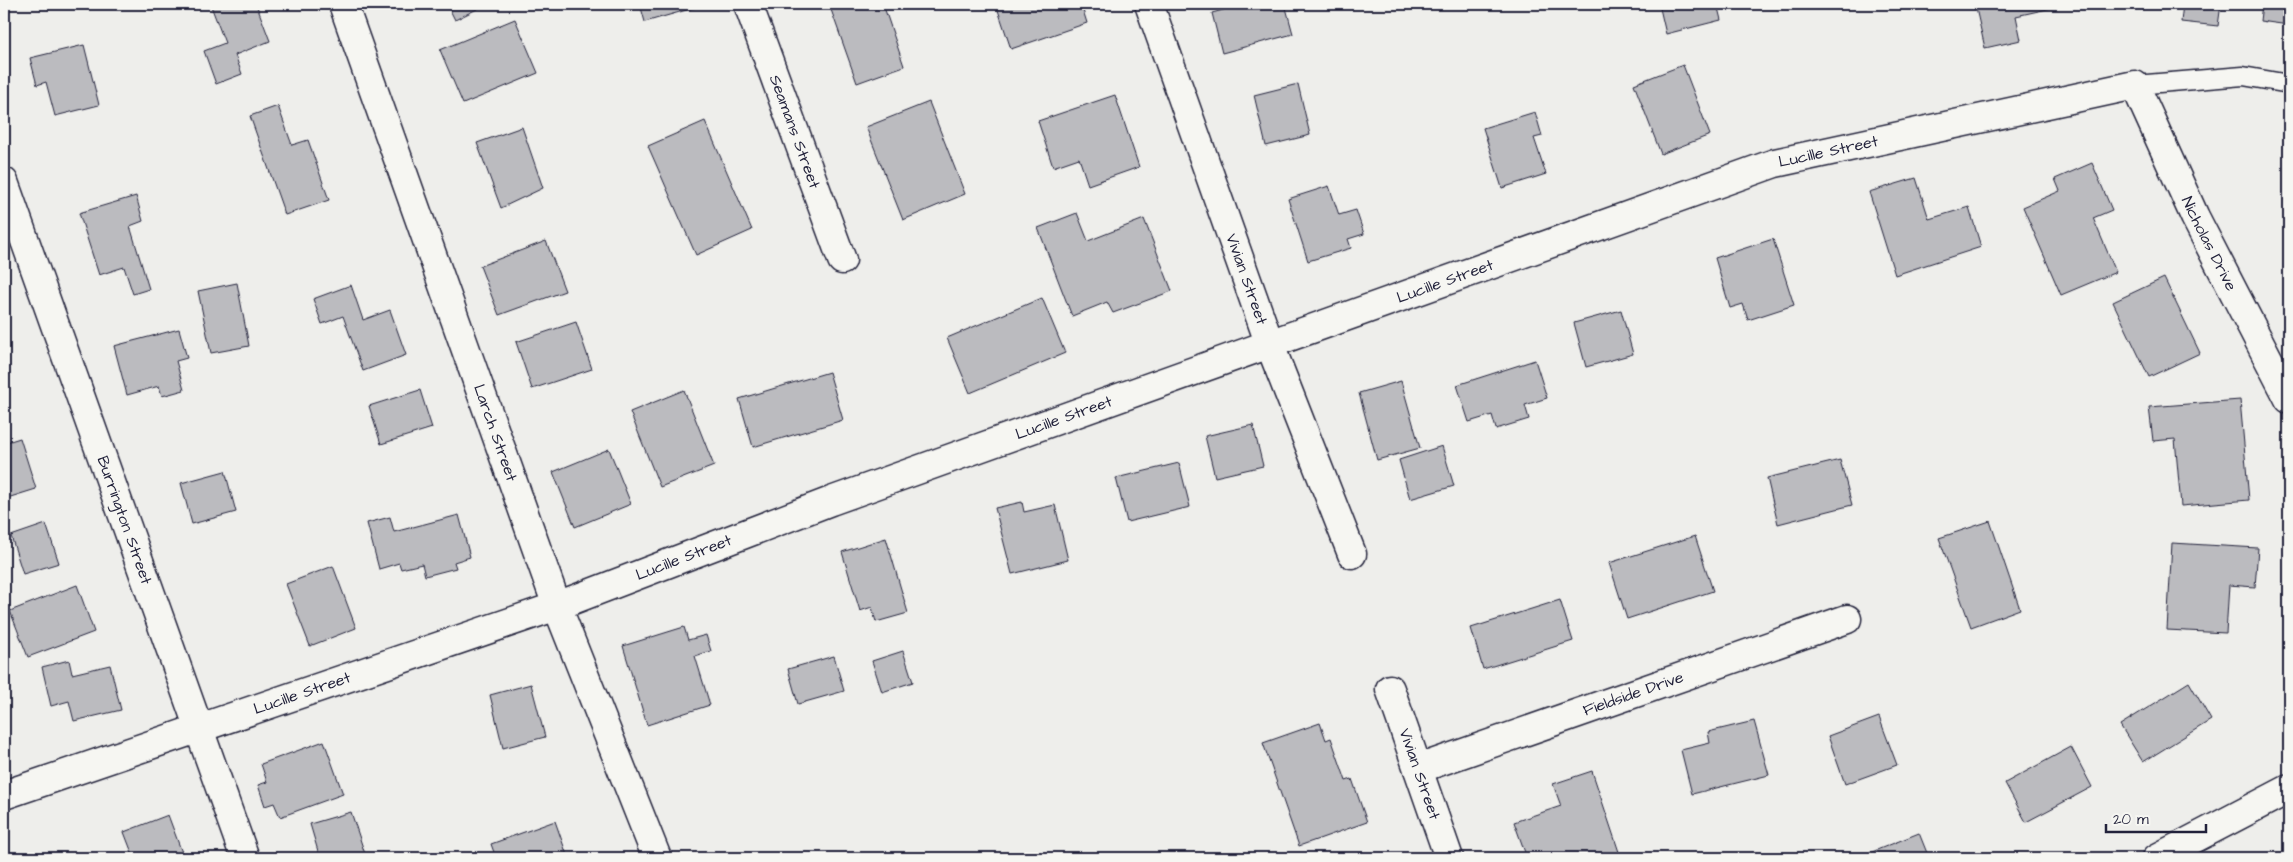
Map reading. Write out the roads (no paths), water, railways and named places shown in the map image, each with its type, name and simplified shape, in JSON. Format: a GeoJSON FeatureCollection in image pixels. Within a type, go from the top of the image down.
{"type":"FeatureCollection","features":[{"type":"Feature","properties":{"kind":"street","name":"Larch Street"},"geometry":{"type":"LineString","coordinates":[[343,4],[557,606],[657,858]]}},
{"type":"Feature","properties":{"kind":"street","name":"Seamans Street"},"geometry":{"type":"LineString","coordinates":[[748,4],[842,260]]}},
{"type":"Feature","properties":{"kind":"street","name":"Vivian Street"},"geometry":{"type":"LineString","coordinates":[[1149,4],[1270,345],[1352,554]]}},
{"type":"Feature","properties":{"kind":"street","name":"Lucille Street"},"geometry":{"type":"LineString","coordinates":[[4,795],[557,606],[831,501],[1775,163],[2136,85]]}},
{"type":"Feature","properties":{"kind":"street","name":"Nicholas Drive"},"geometry":{"type":"LineString","coordinates":[[2136,85],[2195,217],[2289,398]]}},
{"type":"Feature","properties":{"kind":"street","name":"Burrington Street"},"geometry":{"type":"LineString","coordinates":[[4,182],[245,858]]}},
{"type":"Feature","properties":{"kind":"street","name":"Fieldside Drive"},"geometry":{"type":"LineString","coordinates":[[1418,769],[1847,619]]}},
{"type":"Feature","properties":{"kind":"street","name":"Vivian Street"},"geometry":{"type":"LineString","coordinates":[[1390,689],[1449,858]]}},
{"type":"Feature","properties":{"kind":"street"},"geometry":{"type":"LineString","coordinates":[[2157,858],[2289,789]]}},
{"type":"Feature","properties":{"kind":"lane"},"geometry":{"type":"LineString","coordinates":[[2136,85],[2243,76],[2289,84]]}}]}
